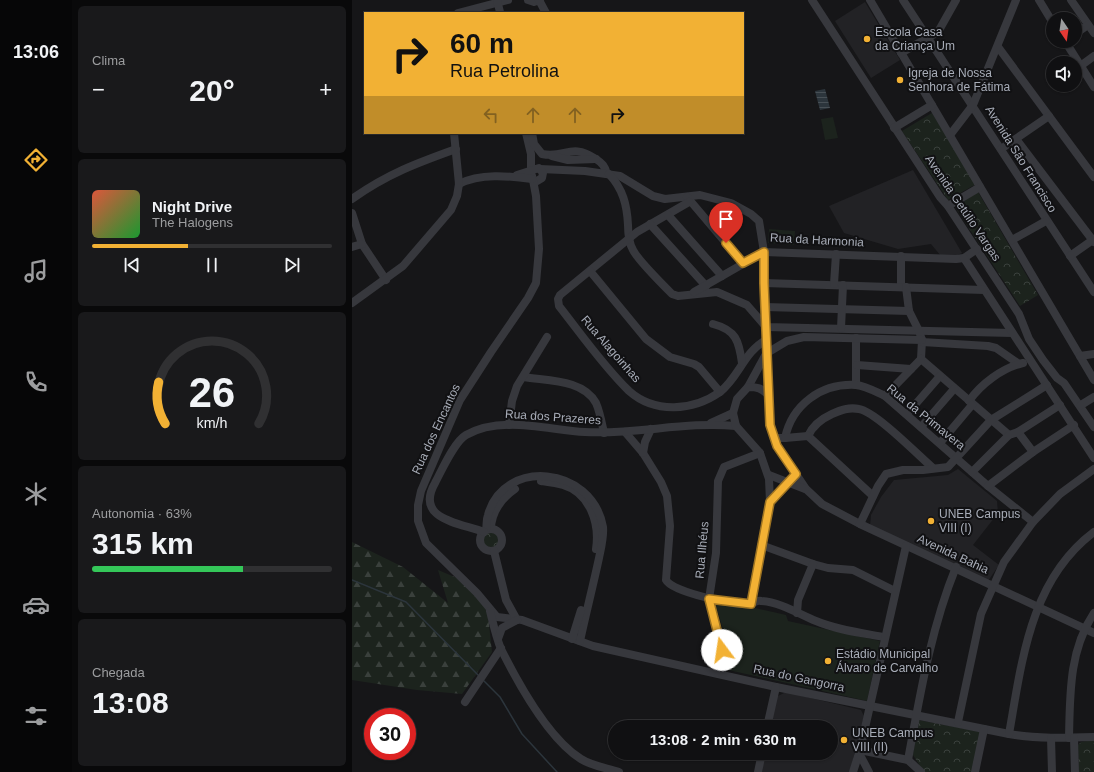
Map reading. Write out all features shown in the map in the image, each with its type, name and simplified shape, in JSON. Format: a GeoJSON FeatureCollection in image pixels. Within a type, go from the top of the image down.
{"type":"FeatureCollection","features":[{"type":"Feature","properties":{"kind":"street"},"geometry":{"type":"LineString","coordinates":[[497,0],[500,12]]}},
{"type":"Feature","properties":{"kind":"street"},"geometry":{"type":"LineString","coordinates":[[462,12],[508,0]]}},
{"type":"Feature","properties":{"kind":"street"},"geometry":{"type":"LineString","coordinates":[[528,0],[534,2],[539,0],[545,12]]}},
{"type":"Feature","properties":{"kind":"street","name":"Avenida Getúlio Vargas"},"geometry":{"type":"LineString","coordinates":[[812,0],[894,128],[977,249],[1019,314],[1029,339],[1057,378],[1064,383],[1081,405],[1094,427]]}},
{"type":"Feature","properties":{"kind":"street","name":"Avenida Getúlio Vargas"},"geometry":{"type":"LineString","coordinates":[[870,0],[1094,380]]}},
{"type":"Feature","properties":{"kind":"street","name":"Avenida São Francisco"},"geometry":{"type":"LineString","coordinates":[[903,0],[973,105],[1046,221],[1094,292]]}},
{"type":"Feature","properties":{"kind":"street"},"geometry":{"type":"LineString","coordinates":[[901,53],[938,32],[956,0]]}},
{"type":"Feature","properties":{"kind":"street"},"geometry":{"type":"LineString","coordinates":[[950,135],[973,105],[1016,0]]}},
{"type":"Feature","properties":{"kind":"street"},"geometry":{"type":"LineString","coordinates":[[1038,0],[1046,12]]}},
{"type":"Feature","properties":{"kind":"street"},"geometry":{"type":"LineString","coordinates":[[1071,0],[1094,33]]}},
{"type":"Feature","properties":{"kind":"street"},"geometry":{"type":"LineString","coordinates":[[1082,29],[1088,25]]}},
{"type":"Feature","properties":{"kind":"street"},"geometry":{"type":"LineString","coordinates":[[998,47],[1094,177]]}},
{"type":"Feature","properties":{"kind":"street"},"geometry":{"type":"LineString","coordinates":[[1082,65],[1094,56]]}},
{"type":"Feature","properties":{"kind":"street"},"geometry":{"type":"LineString","coordinates":[[1082,73],[1094,87]]}},
{"type":"Feature","properties":{"kind":"street"},"geometry":{"type":"LineString","coordinates":[[894,128],[932,105]]}},
{"type":"Feature","properties":{"kind":"street"},"geometry":{"type":"LineString","coordinates":[[1001,149],[1049,116]]}},
{"type":"Feature","properties":{"kind":"street"},"geometry":{"type":"LineString","coordinates":[[352,303],[386,280],[403,266],[451,210],[457,196],[459,184],[454,134]]}},
{"type":"Feature","properties":{"kind":"street"},"geometry":{"type":"LineString","coordinates":[[459,184],[469,179],[536,174],[526,134]]}},
{"type":"Feature","properties":{"kind":"street"},"geometry":{"type":"LineString","coordinates":[[532,134],[534,144],[542,154],[552,156],[568,151],[579,150],[602,164],[620,188],[624,198],[628,214],[629,238],[633,250],[672,294],[687,296],[717,292],[747,305],[766,327],[841,328],[920,332],[1012,333]]}},
{"type":"Feature","properties":{"kind":"street"},"geometry":{"type":"LineString","coordinates":[[1016,139],[1093,241],[1070,256]]}},
{"type":"Feature","properties":{"kind":"street"},"geometry":{"type":"LineString","coordinates":[[352,199],[376,182],[403,168],[456,149]]}},
{"type":"Feature","properties":{"kind":"street","name":"Rua da Harmonia"},"geometry":{"type":"LineString","coordinates":[[536,174],[558,171],[585,171],[608,174],[620,176],[653,196],[665,200],[688,200],[700,195],[731,203],[751,214],[760,225],[764,252],[964,258]]}},
{"type":"Feature","properties":{"kind":"street","name":"Rua dos Encantos"},"geometry":{"type":"LineString","coordinates":[[517,620],[497,617],[477,593],[426,543],[418,521],[418,505],[421,491],[460,400],[490,352],[528,298],[536,283],[539,249],[536,174]]}},
{"type":"Feature","properties":{"kind":"street"},"geometry":{"type":"LineString","coordinates":[[459,175],[469,179]]}},
{"type":"Feature","properties":{"kind":"street"},"geometry":{"type":"LineString","coordinates":[[948,206],[980,187]]}},
{"type":"Feature","properties":{"kind":"street"},"geometry":{"type":"LineString","coordinates":[[720,392],[700,367],[670,357],[646,339],[590,271],[629,238],[650,224],[668,215],[688,200],[743,263]]}},
{"type":"Feature","properties":{"kind":"street"},"geometry":{"type":"LineString","coordinates":[[352,213],[362,244],[386,280]]}},
{"type":"Feature","properties":{"kind":"street"},"geometry":{"type":"LineString","coordinates":[[668,215],[718,278]]}},
{"type":"Feature","properties":{"kind":"street"},"geometry":{"type":"LineString","coordinates":[[1012,240],[1046,221]]}},
{"type":"Feature","properties":{"kind":"street"},"geometry":{"type":"LineString","coordinates":[[650,224],[706,286]]}},
{"type":"Feature","properties":{"kind":"street"},"geometry":{"type":"LineString","coordinates":[[352,247],[362,244]]}},
{"type":"Feature","properties":{"kind":"street"},"geometry":{"type":"LineString","coordinates":[[977,249],[964,258],[1074,425],[1094,458]]}},
{"type":"Feature","properties":{"kind":"street"},"geometry":{"type":"LineString","coordinates":[[687,296],[764,252]]}},
{"type":"Feature","properties":{"kind":"street","name":"Avenida Bahia"},"geometry":{"type":"LineString","coordinates":[[764,252],[770,425],[777,446],[806,489],[822,504],[860,524],[906,546],[956,567],[1094,633]]}},
{"type":"Feature","properties":{"kind":"street"},"geometry":{"type":"LineString","coordinates":[[834,284],[836,254]]}},
{"type":"Feature","properties":{"kind":"street"},"geometry":{"type":"LineString","coordinates":[[901,256],[904,287],[909,311],[920,332],[922,341],[922,359],[954,389],[1009,434]]}},
{"type":"Feature","properties":{"kind":"street","name":"Rua Alagoinhas"},"geometry":{"type":"LineString","coordinates":[[590,271],[560,295],[558,299],[559,306],[630,391],[648,402],[679,408],[691,406],[720,392],[738,373],[742,363],[753,349],[766,340]]}},
{"type":"Feature","properties":{"kind":"street"},"geometry":{"type":"LineString","coordinates":[[717,292],[714,286],[718,278]]}},
{"type":"Feature","properties":{"kind":"street"},"geometry":{"type":"LineString","coordinates":[[764,283],[834,284],[984,290]]}},
{"type":"Feature","properties":{"kind":"street"},"geometry":{"type":"LineString","coordinates":[[841,328],[843,285]]}},
{"type":"Feature","properties":{"kind":"street"},"geometry":{"type":"LineString","coordinates":[[765,307],[909,311]]}},
{"type":"Feature","properties":{"kind":"street"},"geometry":{"type":"LineString","coordinates":[[713,324],[726,327],[736,336],[742,363]]}},
{"type":"Feature","properties":{"kind":"street"},"geometry":{"type":"LineString","coordinates":[[509,425],[512,401],[517,386],[524,377],[547,337]]}},
{"type":"Feature","properties":{"kind":"street"},"geometry":{"type":"LineString","coordinates":[[751,604],[770,502],[769,475],[760,453],[736,426],[733,413],[737,399],[748,387],[767,353],[787,341],[804,337],[856,338],[988,346],[996,348],[1020,364]]}},
{"type":"Feature","properties":{"kind":"street"},"geometry":{"type":"LineString","coordinates":[[856,338],[856,385]]}},
{"type":"Feature","properties":{"kind":"street"},"geometry":{"type":"LineString","coordinates":[[1080,356],[1094,354]]}},
{"type":"Feature","properties":{"kind":"street"},"geometry":{"type":"LineString","coordinates":[[885,396],[922,359]]}},
{"type":"Feature","properties":{"kind":"street"},"geometry":{"type":"LineString","coordinates":[[940,443],[971,403],[977,390],[986,383],[1020,364],[1032,362]]}},
{"type":"Feature","properties":{"kind":"street"},"geometry":{"type":"LineString","coordinates":[[857,365],[911,369]]}},
{"type":"Feature","properties":{"kind":"street"},"geometry":{"type":"LineString","coordinates":[[907,414],[940,376]]}},
{"type":"Feature","properties":{"kind":"street"},"geometry":{"type":"LineString","coordinates":[[524,377],[571,385],[585,389],[597,404],[604,433]]}},
{"type":"Feature","properties":{"kind":"street","name":"Rua da Primavera"},"geometry":{"type":"LineString","coordinates":[[785,438],[787,429],[797,410],[808,399],[822,390],[833,387],[856,385],[885,396],[988,486],[1033,522]]}},
{"type":"Feature","properties":{"kind":"street"},"geometry":{"type":"LineString","coordinates":[[860,524],[873,496],[886,474],[903,470],[948,467],[991,420],[1047,385]]}},
{"type":"Feature","properties":{"kind":"street"},"geometry":{"type":"LineString","coordinates":[[748,387],[757,387],[768,395]]}},
{"type":"Feature","properties":{"kind":"street"},"geometry":{"type":"LineString","coordinates":[[921,427],[954,389]]}},
{"type":"Feature","properties":{"kind":"street"},"geometry":{"type":"LineString","coordinates":[[1081,405],[1094,397]]}},
{"type":"Feature","properties":{"kind":"street"},"geometry":{"type":"LineString","coordinates":[[972,472],[1009,434],[1018,432],[1060,405]]}},
{"type":"Feature","properties":{"kind":"street"},"geometry":{"type":"LineString","coordinates":[[808,436],[816,424],[824,418],[842,410],[860,409],[873,416],[933,468]]}},
{"type":"Feature","properties":{"kind":"street","name":"Rua dos Prazeres"},"geometry":{"type":"LineString","coordinates":[[711,423],[733,413]]}},
{"type":"Feature","properties":{"kind":"street","name":"Rua dos Prazeres"},"geometry":{"type":"LineString","coordinates":[[487,531],[446,521],[438,516],[433,510],[430,500],[433,486],[455,447],[465,436],[483,427],[509,425],[604,433],[711,423],[736,426]]}},
{"type":"Feature","properties":{"kind":"street"},"geometry":{"type":"LineString","coordinates":[[988,486],[1033,452],[1074,425]]}},
{"type":"Feature","properties":{"kind":"street"},"geometry":{"type":"LineString","coordinates":[[643,453],[645,442],[651,429]]}},
{"type":"Feature","properties":{"kind":"street"},"geometry":{"type":"LineString","coordinates":[[625,432],[643,453],[661,482],[667,496],[670,526],[666,576],[668,583],[671,586],[709,599],[751,604],[762,600],[817,622],[884,637]]}},
{"type":"Feature","properties":{"kind":"street"},"geometry":{"type":"LineString","coordinates":[[1018,432],[1033,452]]}},
{"type":"Feature","properties":{"kind":"street"},"geometry":{"type":"LineString","coordinates":[[774,438],[808,436],[873,496]]}},
{"type":"Feature","properties":{"kind":"street","name":"Rua Ilhéus"},"geometry":{"type":"LineString","coordinates":[[722,674],[722,650],[709,599],[716,553],[718,481],[724,467],[760,453]]}},
{"type":"Feature","properties":{"kind":"street"},"geometry":{"type":"LineString","coordinates":[[958,722],[981,614],[1004,562],[1033,522],[1060,494],[1094,469]]}},
{"type":"Feature","properties":{"kind":"street"},"geometry":{"type":"LineString","coordinates":[[770,502],[796,474]]}},
{"type":"Feature","properties":{"kind":"street","name":"Avenida Bahia"},"geometry":{"type":"LineString","coordinates":[[769,475],[806,489]]}},
{"type":"Feature","properties":{"kind":"street"},"geometry":{"type":"LineString","coordinates":[[487,531],[497,531],[502,538],[501,546],[494,551],[487,550],[481,546],[480,538],[487,531],[488,515],[515,482],[541,478],[565,483],[585,496],[597,509],[603,536],[576,640]]}},
{"type":"Feature","properties":{"kind":"street"},"geometry":{"type":"LineString","coordinates":[[1009,734],[1021,664],[1037,607],[1056,571],[1083,540],[1094,532]]}},
{"type":"Feature","properties":{"kind":"street"},"geometry":{"type":"LineString","coordinates":[[761,545],[813,564],[828,568],[853,570],[895,590]]}},
{"type":"Feature","properties":{"kind":"street"},"geometry":{"type":"LineString","coordinates":[[853,772],[860,751],[884,637],[906,546]]}},
{"type":"Feature","properties":{"kind":"street"},"geometry":{"type":"LineString","coordinates":[[494,551],[506,600],[517,620],[502,628],[498,639]]}},
{"type":"Feature","properties":{"kind":"street"},"geometry":{"type":"LineString","coordinates":[[797,613],[798,600],[813,564]]}},
{"type":"Feature","properties":{"kind":"street"},"geometry":{"type":"LineString","coordinates":[[908,760],[916,714],[942,604],[956,567]]}},
{"type":"Feature","properties":{"kind":"street"},"geometry":{"type":"LineString","coordinates":[[489,609],[501,648],[526,693],[546,723],[564,745],[582,760],[619,772]]}},
{"type":"Feature","properties":{"kind":"street"},"geometry":{"type":"LineString","coordinates":[[1076,772],[1072,738],[1071,676],[1076,652],[1094,613]]}},
{"type":"Feature","properties":{"kind":"street","name":"Rua do Gangorra"},"geometry":{"type":"LineString","coordinates":[[517,620],[522,620],[593,646],[776,687],[958,722],[984,729],[1030,738],[1072,738],[1094,736]]}},
{"type":"Feature","properties":{"kind":"street"},"geometry":{"type":"LineString","coordinates":[[465,702],[501,648]]}},
{"type":"Feature","properties":{"kind":"street"},"geometry":{"type":"LineString","coordinates":[[769,720],[776,687]]}},
{"type":"Feature","properties":{"kind":"street"},"geometry":{"type":"LineString","coordinates":[[975,772],[984,729]]}},
{"type":"Feature","properties":{"kind":"street"},"geometry":{"type":"LineString","coordinates":[[1051,738],[1052,772]]}},
{"type":"Feature","properties":{"kind":"street"},"geometry":{"type":"LineString","coordinates":[[860,751],[908,760],[921,772]]}},
{"type":"Feature","properties":{"kind":"street"},"geometry":{"type":"LineString","coordinates":[[860,751],[869,772]]}},
{"type":"Feature","properties":{"kind":"street"},"geometry":{"type":"LineString","coordinates":[[758,772],[761,760]]}},
{"type":"Feature","properties":{"kind":"shaded area","name":"Escola Casa da Criança Um"},"geometry":{"type":"Polygon","coordinates":[[[865,2],[900,60],[871,78],[835,21],[865,2]]]}},
{"type":"Feature","properties":{"kind":"shaded area"},"geometry":{"type":"Polygon","coordinates":[[[825,89],[830,108],[820,110],[815,91],[825,89]]]}},
{"type":"Feature","properties":{"kind":"shaded area"},"geometry":{"type":"Polygon","coordinates":[[[913,170],[962,253],[953,257],[941,256],[931,244],[898,249],[844,233],[829,206],[913,170]]]}},
{"type":"Feature","properties":{"kind":"shaded area","name":"UNEB Campus VIII (I)"},"geometry":{"type":"Polygon","coordinates":[[[958,469],[997,501],[998,513],[973,545],[999,565],[988,581],[870,527],[871,515],[881,497],[894,480],[948,475],[958,469]]]}},
{"type":"Feature","properties":{"kind":"shaded area","name":"UNEB Campus VIII (II)"},"geometry":{"type":"Polygon","coordinates":[[[786,692],[861,710],[864,716],[850,772],[762,772],[764,760],[838,760],[838,720],[772,720],[776,697],[786,692]]]}},
{"type":"Feature","properties":{"kind":"green space"},"geometry":{"type":"Polygon","coordinates":[[[932,113],[976,184],[948,200],[902,131],[932,113]]]}},
{"type":"Feature","properties":{"kind":"green space"},"geometry":{"type":"Polygon","coordinates":[[[833,117],[838,138],[825,140],[821,119],[833,117]]]}},
{"type":"Feature","properties":{"kind":"green space"},"geometry":{"type":"Polygon","coordinates":[[[978,192],[1038,295],[1020,306],[955,207],[978,192]]]}},
{"type":"Feature","properties":{"kind":"green space"},"geometry":{"type":"Polygon","coordinates":[[[769,229],[795,231],[794,245],[768,243],[769,229]]]}},
{"type":"Feature","properties":{"kind":"green space"},"geometry":{"type":"Polygon","coordinates":[[[491,530],[498,533],[501,540],[498,547],[491,550],[484,547],[481,540],[484,533],[491,530]]]}},
{"type":"Feature","properties":{"kind":"green space"},"geometry":{"type":"Polygon","coordinates":[[[352,542],[403,567],[448,603],[438,570],[457,578],[487,606],[492,652],[462,694],[417,690],[352,680],[352,542]]]}},
{"type":"Feature","properties":{"kind":"green space"},"geometry":{"type":"Polygon","coordinates":[[[715,603],[755,608],[786,615],[788,621],[880,641],[867,701],[728,670],[726,644],[715,603]]]}},
{"type":"Feature","properties":{"kind":"green space"},"geometry":{"type":"Polygon","coordinates":[[[918,720],[981,732],[973,772],[924,772],[913,755],[918,720]]]}},
{"type":"Feature","properties":{"kind":"green space"},"geometry":{"type":"Polygon","coordinates":[[[1094,740],[1094,772],[1079,772],[1078,745],[1081,742],[1094,740]]]}},
{"type":"Feature","properties":{"kind":"waterway"},"geometry":{"type":"LineString","coordinates":[[352,580],[406,602],[478,675]]}},
{"type":"Feature","properties":{"kind":"waterway"},"geometry":{"type":"LineString","coordinates":[[484,681],[500,697],[522,734],[557,772]]}},
{"type":"Feature","properties":{"kind":"place","name":"Escola Casa da Criança Um"},"geometry":{"type":"Point","coordinates":[867,39]}},
{"type":"Feature","properties":{"kind":"place","name":"Igreja de Nossa Senhora de Fátima"},"geometry":{"type":"Point","coordinates":[900,80]}},
{"type":"Feature","properties":{"kind":"place","name":"UNEB Campus VIII (I)"},"geometry":{"type":"Point","coordinates":[931,521]}},
{"type":"Feature","properties":{"kind":"place","name":"Estádio Municipal Álvaro de Carvalho"},"geometry":{"type":"Point","coordinates":[828,661]}},
{"type":"Feature","properties":{"kind":"place","name":"UNEB Campus VIII (II)"},"geometry":{"type":"Point","coordinates":[844,740]}},
{"type":"Feature","properties":{"kind":"route"},"geometry":{"type":"LineString","coordinates":[[722,650],[709,599],[751,604],[770,502],[796,474],[777,446],[770,425],[764,252],[743,263],[726,243]]}}]}
